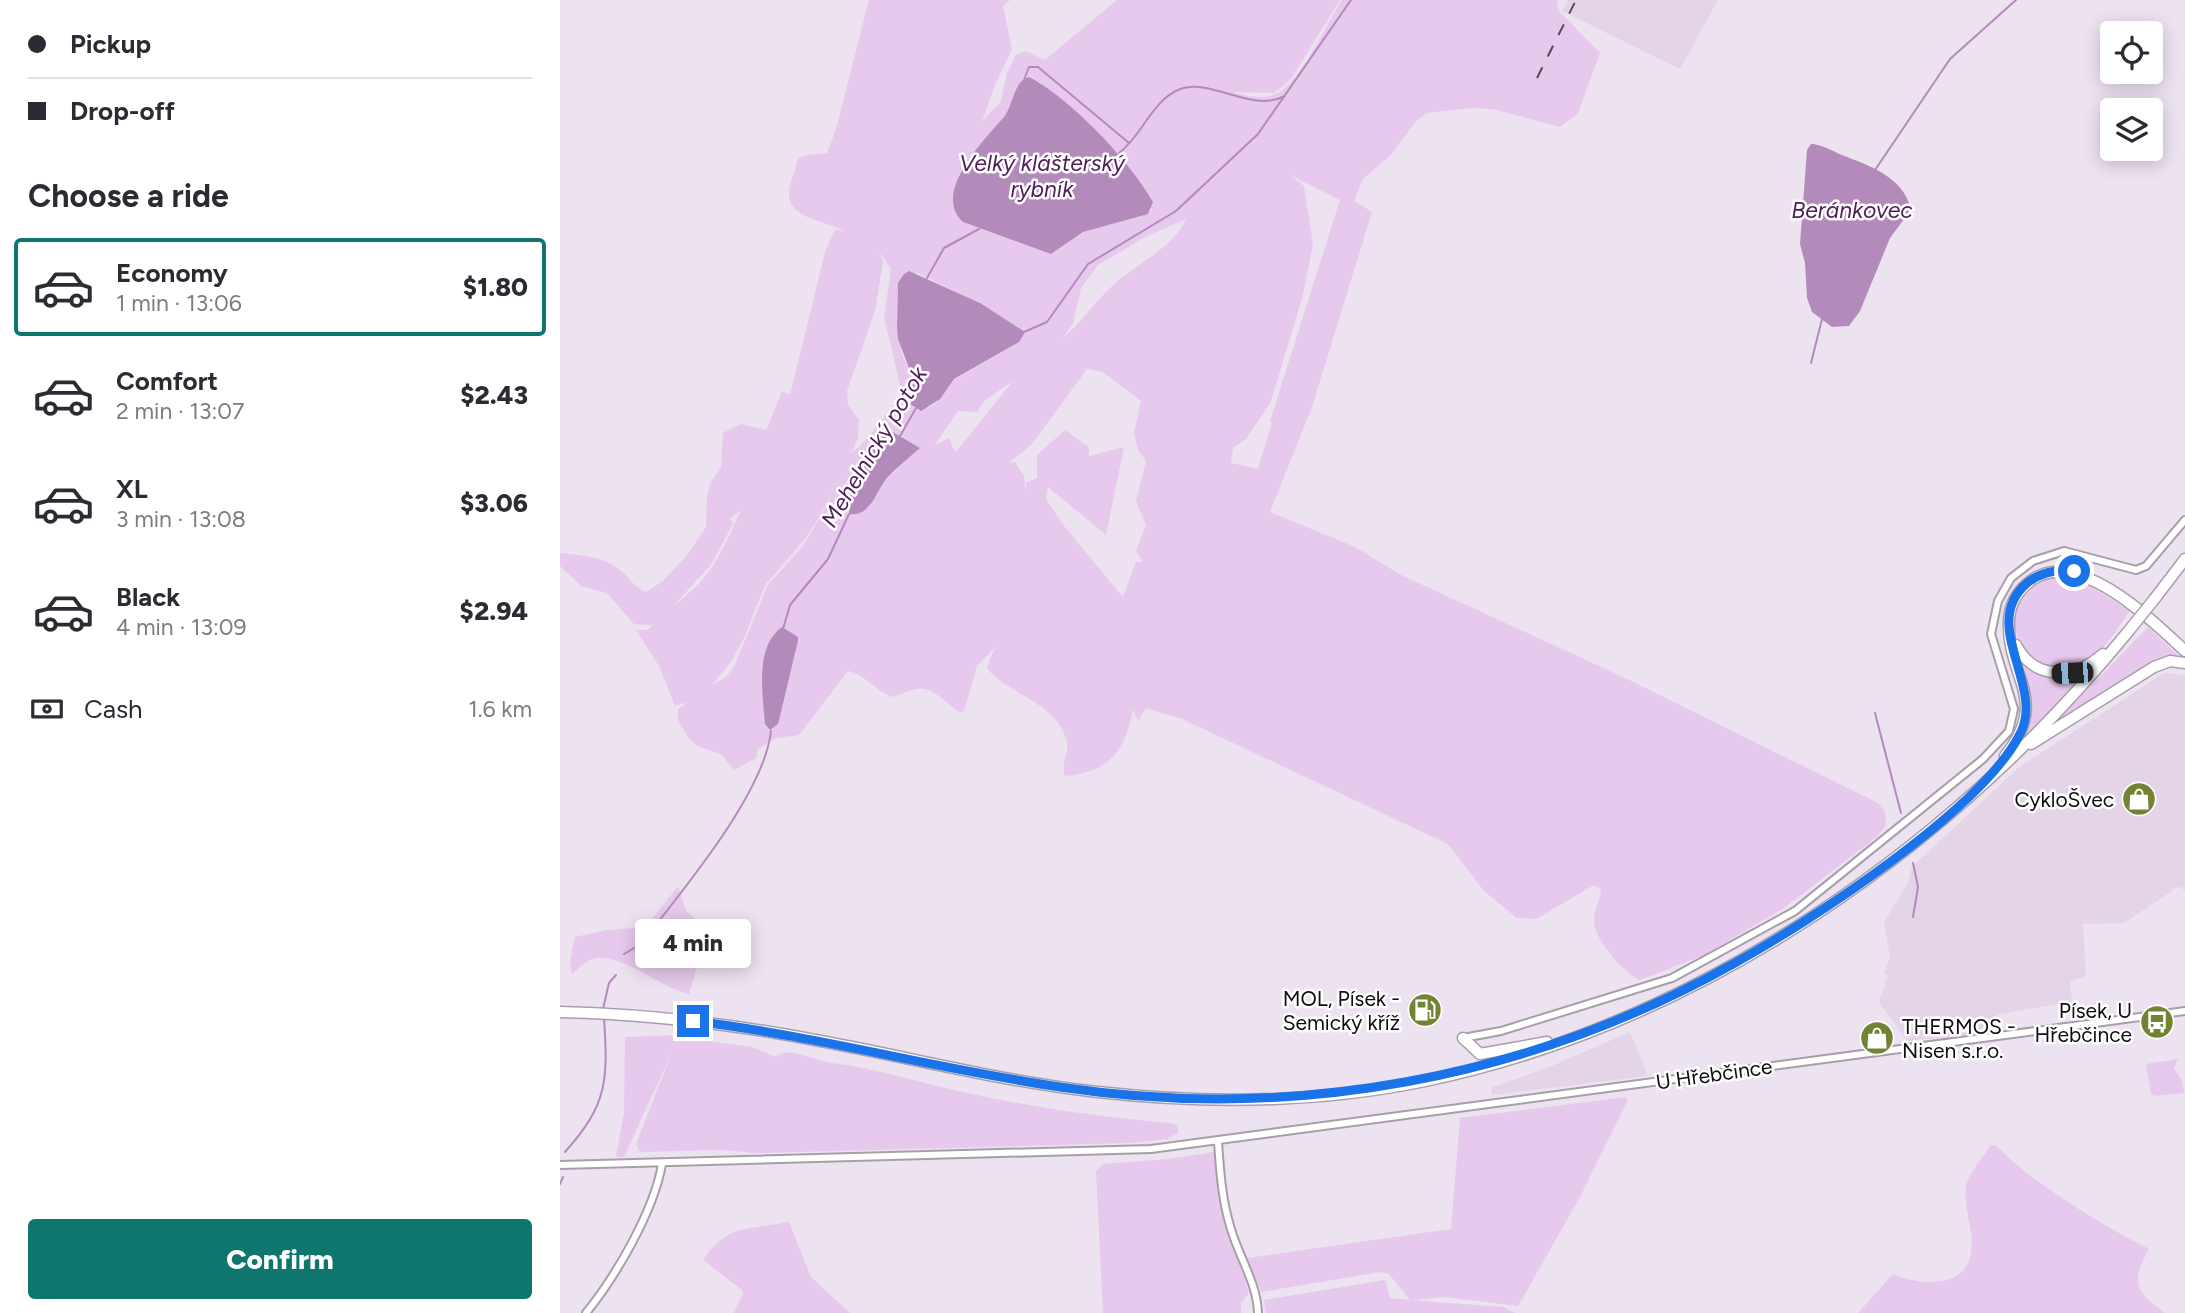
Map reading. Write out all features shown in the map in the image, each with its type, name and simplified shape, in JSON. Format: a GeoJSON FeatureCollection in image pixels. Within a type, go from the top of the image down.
{"type":"FeatureCollection","features":[{"type":"Feature","properties":{"kind":"main road"},"geometry":{"type":"LineString","coordinates":[[563,1012],[633,1016],[783,1034],[1061,1087],[1187,1098],[1306,1096],[1378,1088],[1468,1070],[1569,1038],[1674,995],[1765,946],[1892,859],[1970,796],[2013,756],[2127,633],[2185,559]]}},
{"type":"Feature","properties":{"kind":"main road"},"geometry":{"type":"LineString","coordinates":[[1970,796],[2007,754],[2025,723],[2026,702],[2011,636],[2011,607],[2020,590],[2037,576],[2063,570],[2098,582],[2185,651]]}},
{"type":"Feature","properties":{"kind":"main road"},"geometry":{"type":"LineString","coordinates":[[2011,636],[2026,660],[2057,673],[2083,670],[2127,633]]}},
{"type":"Feature","properties":{"kind":"main road"},"geometry":{"type":"LineString","coordinates":[[2013,756],[2154,667],[2169,661],[2185,663]]}},
{"type":"Feature","properties":{"kind":"main road"},"geometry":{"type":"LineString","coordinates":[[1463,1038],[1480,1054],[1569,1038]]}},
{"type":"Feature","properties":{"kind":"street"},"geometry":{"type":"LineString","coordinates":[[1463,1038],[1502,1031],[1672,978],[1763,930],[1812,899],[1983,759],[2009,731],[2014,709],[1991,634],[1998,601],[2011,578],[2033,561],[2064,551],[2136,570],[2146,566],[2185,520]]}},
{"type":"Feature","properties":{"kind":"street","name":"U Hřebčince"},"geometry":{"type":"LineString","coordinates":[[560,1165],[1083,1154],[1218,1142],[2185,1011]]}},
{"type":"Feature","properties":{"kind":"street"},"geometry":{"type":"LineString","coordinates":[[1218,1142],[1221,1184],[1231,1229],[1252,1282],[1258,1313]]}},
{"type":"Feature","properties":{"kind":"street"},"geometry":{"type":"LineString","coordinates":[[586,1313],[621,1263],[659,1181],[662,1164]]}},
{"type":"Feature","properties":{"kind":"shaded area"},"geometry":{"type":"Polygon","coordinates":[[[869,0],[1010,0],[1003,6],[1012,49],[982,122],[1001,101],[1007,73],[1016,55],[1025,51],[1045,60],[1117,0],[1340,0],[1291,79],[1274,93],[1233,92],[1260,97],[1276,94],[1294,78],[1342,0],[1557,0],[1558,10],[1600,53],[1578,113],[1560,127],[1493,109],[1472,108],[1427,113],[1416,121],[1392,154],[1363,179],[1354,201],[1372,212],[1312,407],[1270,512],[1355,547],[1401,575],[1623,677],[1878,803],[1885,812],[1886,825],[1878,836],[1784,908],[1704,955],[1640,980],[1619,964],[1600,938],[1594,918],[1601,889],[1594,885],[1536,919],[1517,918],[1484,891],[1448,844],[1182,719],[1146,708],[1138,721],[1133,709],[1125,737],[1112,757],[1093,770],[1065,776],[1067,743],[1061,726],[1044,709],[991,673],[987,668],[995,647],[977,666],[964,711],[959,712],[929,690],[915,690],[894,697],[848,671],[799,735],[776,738],[758,749],[756,758],[734,770],[722,755],[698,746],[689,739],[678,720],[678,709],[688,702],[675,706],[659,666],[636,630],[647,630],[653,625],[634,624],[607,593],[581,586],[560,566],[560,553],[610,563],[646,592],[663,581],[688,554],[706,527],[707,497],[710,483],[721,468],[723,433],[741,424],[766,430],[782,392],[790,395],[825,252],[835,230],[844,231],[801,214],[790,201],[789,192],[798,159],[827,153],[836,129],[869,0]],[[1024,78],[1007,113],[959,175],[963,222],[1051,254],[1083,232],[1147,214],[1152,210],[1118,154],[1040,83],[1024,78]],[[1290,175],[1304,186],[1313,244],[1303,295],[1271,401],[1246,439],[1233,448],[1231,463],[1258,469],[1272,422],[1270,421],[1340,200],[1290,175]],[[1186,219],[1147,236],[1098,265],[1081,288],[1073,324],[1061,340],[1110,288],[1171,240],[1186,219]],[[879,252],[883,262],[875,311],[847,391],[848,405],[859,420],[858,438],[851,453],[865,441],[898,401],[904,402],[884,317],[891,269],[879,252]],[[917,273],[898,283],[897,328],[902,354],[912,376],[911,405],[916,411],[934,405],[954,380],[1019,342],[980,303],[917,273]],[[1087,369],[1032,444],[1009,463],[1015,462],[1024,476],[1026,494],[1026,483],[1037,478],[1037,455],[1065,430],[1089,447],[1089,456],[1124,447],[1106,535],[1048,487],[1046,499],[1064,526],[1123,597],[1136,562],[1143,562],[1136,551],[1146,525],[1136,501],[1146,461],[1138,450],[1134,433],[1141,401],[1103,372],[1087,369]],[[1013,381],[984,401],[977,412],[958,411],[934,446],[949,438],[955,453],[1013,381]],[[884,428],[857,479],[849,505],[868,508],[886,480],[919,448],[884,428]],[[837,479],[820,516],[804,540],[765,585],[744,638],[731,662],[712,685],[726,677],[734,667],[768,585],[803,546],[822,514],[837,479]],[[741,510],[730,518],[733,524],[710,566],[672,607],[707,574],[728,539],[741,510]],[[772,638],[763,669],[765,724],[783,694],[796,653],[772,638]]]}},
{"type":"Feature","properties":{"kind":"shaded area"},"geometry":{"type":"Polygon","coordinates":[[[1568,0],[1718,0],[1680,69],[1562,11],[1568,0]]]}},
{"type":"Feature","properties":{"kind":"shaded area"},"geometry":{"type":"Polygon","coordinates":[[[2053,577],[2076,577],[2130,611],[2095,656],[2070,669],[2051,667],[2034,658],[2021,644],[2015,627],[2017,609],[2029,591],[2053,577]]]}},
{"type":"Feature","properties":{"kind":"shaded area"},"geometry":{"type":"Polygon","coordinates":[[[2148,627],[2178,655],[2151,663],[2056,722],[2148,627]]]}},
{"type":"Feature","properties":{"kind":"shaded area"},"geometry":{"type":"Polygon","coordinates":[[[2024,665],[2052,676],[2083,676],[2029,735],[2025,732],[2031,708],[2024,665]]]}},
{"type":"Feature","properties":{"kind":"shaded area"},"geometry":{"type":"Polygon","coordinates":[[[2164,673],[2185,675],[2185,891],[2179,886],[2124,923],[2083,924],[2086,976],[2070,981],[2072,1001],[1997,1015],[1998,1031],[1907,1041],[1879,1002],[1888,976],[1884,973],[1890,957],[1884,922],[1908,883],[1912,867],[2018,768],[2164,673]]]}},
{"type":"Feature","properties":{"kind":"shaded area"},"geometry":{"type":"Polygon","coordinates":[[[678,886],[686,911],[710,931],[710,939],[699,959],[689,994],[613,960],[590,960],[572,974],[570,961],[575,937],[607,930],[646,927],[678,886]]]}},
{"type":"Feature","properties":{"kind":"shaded area"},"geometry":{"type":"Polygon","coordinates":[[[1630,1032],[1648,1076],[1492,1095],[1491,1088],[1554,1065],[1630,1032]]]}},
{"type":"Feature","properties":{"kind":"shaded area"},"geometry":{"type":"Polygon","coordinates":[[[679,1035],[677,1042],[688,1038],[752,1047],[776,1057],[794,1053],[1018,1103],[1169,1123],[1178,1125],[1178,1133],[1167,1139],[1130,1143],[758,1153],[721,1150],[640,1152],[636,1144],[672,1052],[624,1157],[616,1157],[624,1113],[625,1037],[679,1035]]]}},
{"type":"Feature","properties":{"kind":"shaded area"},"geometry":{"type":"Polygon","coordinates":[[[2178,1059],[2174,1069],[2182,1080],[2184,1093],[2156,1096],[2151,1094],[2146,1064],[2178,1059]]]}},
{"type":"Feature","properties":{"kind":"shaded area"},"geometry":{"type":"Polygon","coordinates":[[[1626,1097],[1627,1102],[1580,1197],[1518,1306],[1445,1297],[1411,1300],[1503,1307],[1515,1313],[1266,1313],[1264,1300],[1385,1280],[1390,1298],[1410,1300],[1389,1274],[1380,1272],[1261,1292],[1248,1258],[1451,1229],[1460,1118],[1626,1097]]]}},
{"type":"Feature","properties":{"kind":"shaded area"},"geometry":{"type":"Polygon","coordinates":[[[1991,1145],[1996,1145],[2027,1173],[2068,1202],[2149,1249],[2139,1270],[2139,1286],[2147,1298],[2165,1313],[1858,1313],[1893,1274],[1914,1281],[1939,1282],[1960,1273],[1967,1265],[1972,1245],[1966,1204],[1967,1182],[1991,1145]]]}},
{"type":"Feature","properties":{"kind":"shaded area"},"geometry":{"type":"Polygon","coordinates":[[[1214,1152],[1220,1199],[1249,1293],[1241,1303],[1241,1313],[1103,1313],[1096,1171],[1103,1164],[1214,1152]]]}},
{"type":"Feature","properties":{"kind":"shaded area"},"geometry":{"type":"Polygon","coordinates":[[[789,1222],[811,1277],[850,1313],[733,1313],[743,1294],[742,1290],[703,1260],[712,1248],[730,1234],[789,1222]]]}},
{"type":"Feature","properties":{"kind":"water","name":"Velký klášterský rybník"},"geometry":{"type":"Polygon","coordinates":[[[1029,77],[1063,100],[1115,150],[1153,202],[1148,214],[1083,232],[1051,254],[963,222],[955,210],[953,197],[957,182],[974,153],[1004,117],[1020,83],[1029,77]]]}},
{"type":"Feature","properties":{"kind":"water","name":"Beránkovec"},"geometry":{"type":"Polygon","coordinates":[[[1811,144],[1819,145],[1884,174],[1901,189],[1911,210],[1890,238],[1860,311],[1849,326],[1832,327],[1812,312],[1807,298],[1805,263],[1800,244],[1807,150],[1811,144]]]}},
{"type":"Feature","properties":{"kind":"water"},"geometry":{"type":"Polygon","coordinates":[[[909,271],[980,303],[1025,332],[1019,342],[954,379],[940,399],[921,411],[911,405],[912,376],[898,339],[897,328],[898,283],[909,271]]]}},
{"type":"Feature","properties":{"kind":"water"},"geometry":{"type":"Polygon","coordinates":[[[884,427],[920,448],[887,478],[868,507],[856,514],[849,514],[851,492],[884,427]]]}},
{"type":"Feature","properties":{"kind":"water"},"geometry":{"type":"Polygon","coordinates":[[[782,627],[798,637],[798,641],[778,724],[770,730],[765,724],[762,672],[767,647],[782,627]]]}},
{"type":"Feature","properties":{"kind":"waterway","name":"Mehelnický potok"},"geometry":{"type":"LineString","coordinates":[[1024,332],[1047,322],[1088,264],[1176,211],[1258,134],[1351,0]]}},
{"type":"Feature","properties":{"kind":"waterway"},"geometry":{"type":"LineString","coordinates":[[1875,170],[1950,59],[2016,0]]}},
{"type":"Feature","properties":{"kind":"waterway"},"geometry":{"type":"LineString","coordinates":[[1024,80],[1029,67],[1038,67],[1129,143]]}},
{"type":"Feature","properties":{"kind":"waterway"},"geometry":{"type":"LineString","coordinates":[[1119,153],[1161,102],[1178,90],[1204,88],[1258,101],[1285,96]]}},
{"type":"Feature","properties":{"kind":"waterway"},"geometry":{"type":"LineString","coordinates":[[927,278],[944,248],[979,229]]}},
{"type":"Feature","properties":{"kind":"waterway"},"geometry":{"type":"LineString","coordinates":[[1811,363],[1822,319]]}},
{"type":"Feature","properties":{"kind":"waterway","name":"Mehelnický potok"},"geometry":{"type":"LineString","coordinates":[[900,436],[916,408]]}},
{"type":"Feature","properties":{"kind":"waterway","name":"Mehelnický potok"},"geometry":{"type":"LineString","coordinates":[[783,629],[790,605],[828,559],[849,514]]}},
{"type":"Feature","properties":{"kind":"waterway"},"geometry":{"type":"LineString","coordinates":[[1875,713],[1901,813]]}},
{"type":"Feature","properties":{"kind":"waterway","name":"Mehelnický potok"},"geometry":{"type":"LineString","coordinates":[[624,954],[641,944],[718,842],[753,784],[765,756],[771,731]]}},
{"type":"Feature","properties":{"kind":"waterway"},"geometry":{"type":"LineString","coordinates":[[1913,863],[1918,887],[1913,917]]}},
{"type":"Feature","properties":{"kind":"waterway","name":"Mehelnický potok"},"geometry":{"type":"LineString","coordinates":[[603,1009],[609,983],[616,975]]}},
{"type":"Feature","properties":{"kind":"waterway","name":"Mehelnický potok"},"geometry":{"type":"LineString","coordinates":[[565,1152],[590,1120],[602,1090],[606,1058],[604,1018]]}},
{"type":"Feature","properties":{"kind":"waterway","name":"Mehelnický potok"},"geometry":{"type":"LineString","coordinates":[[560,1184],[563,1177]]}},
{"type":"Feature","properties":{"kind":"railway"},"geometry":{"type":"LineString","coordinates":[[1537,78],[1576,0]]}},
{"type":"Feature","properties":{"kind":"place","name":"CykloŠvec"},"geometry":{"type":"Point","coordinates":[2139,799]}},
{"type":"Feature","properties":{"kind":"place","name":"MOL, Písek - Semický kříž"},"geometry":{"type":"Point","coordinates":[1425,1010]}},
{"type":"Feature","properties":{"kind":"place","name":"Písek, U Hřebčince"},"geometry":{"type":"Point","coordinates":[2157,1022]}},
{"type":"Feature","properties":{"kind":"place","name":"THERMOS - Nisen s.r.o."},"geometry":{"type":"Point","coordinates":[1877,1038]}},
{"type":"Feature","properties":{"kind":"route"},"geometry":{"type":"LineString","coordinates":[[693,1021],[803,1037],[1061,1087],[1130,1096],[1174,1098],[1235,1099],[1367,1090],[1424,1081],[1546,1047],[1674,995],[1765,946],[1892,859],[1970,796],[2007,754],[2020,736],[2025,723],[2026,702],[2009,627],[2014,598],[2037,576],[2063,570],[2074,571]]}}]}
